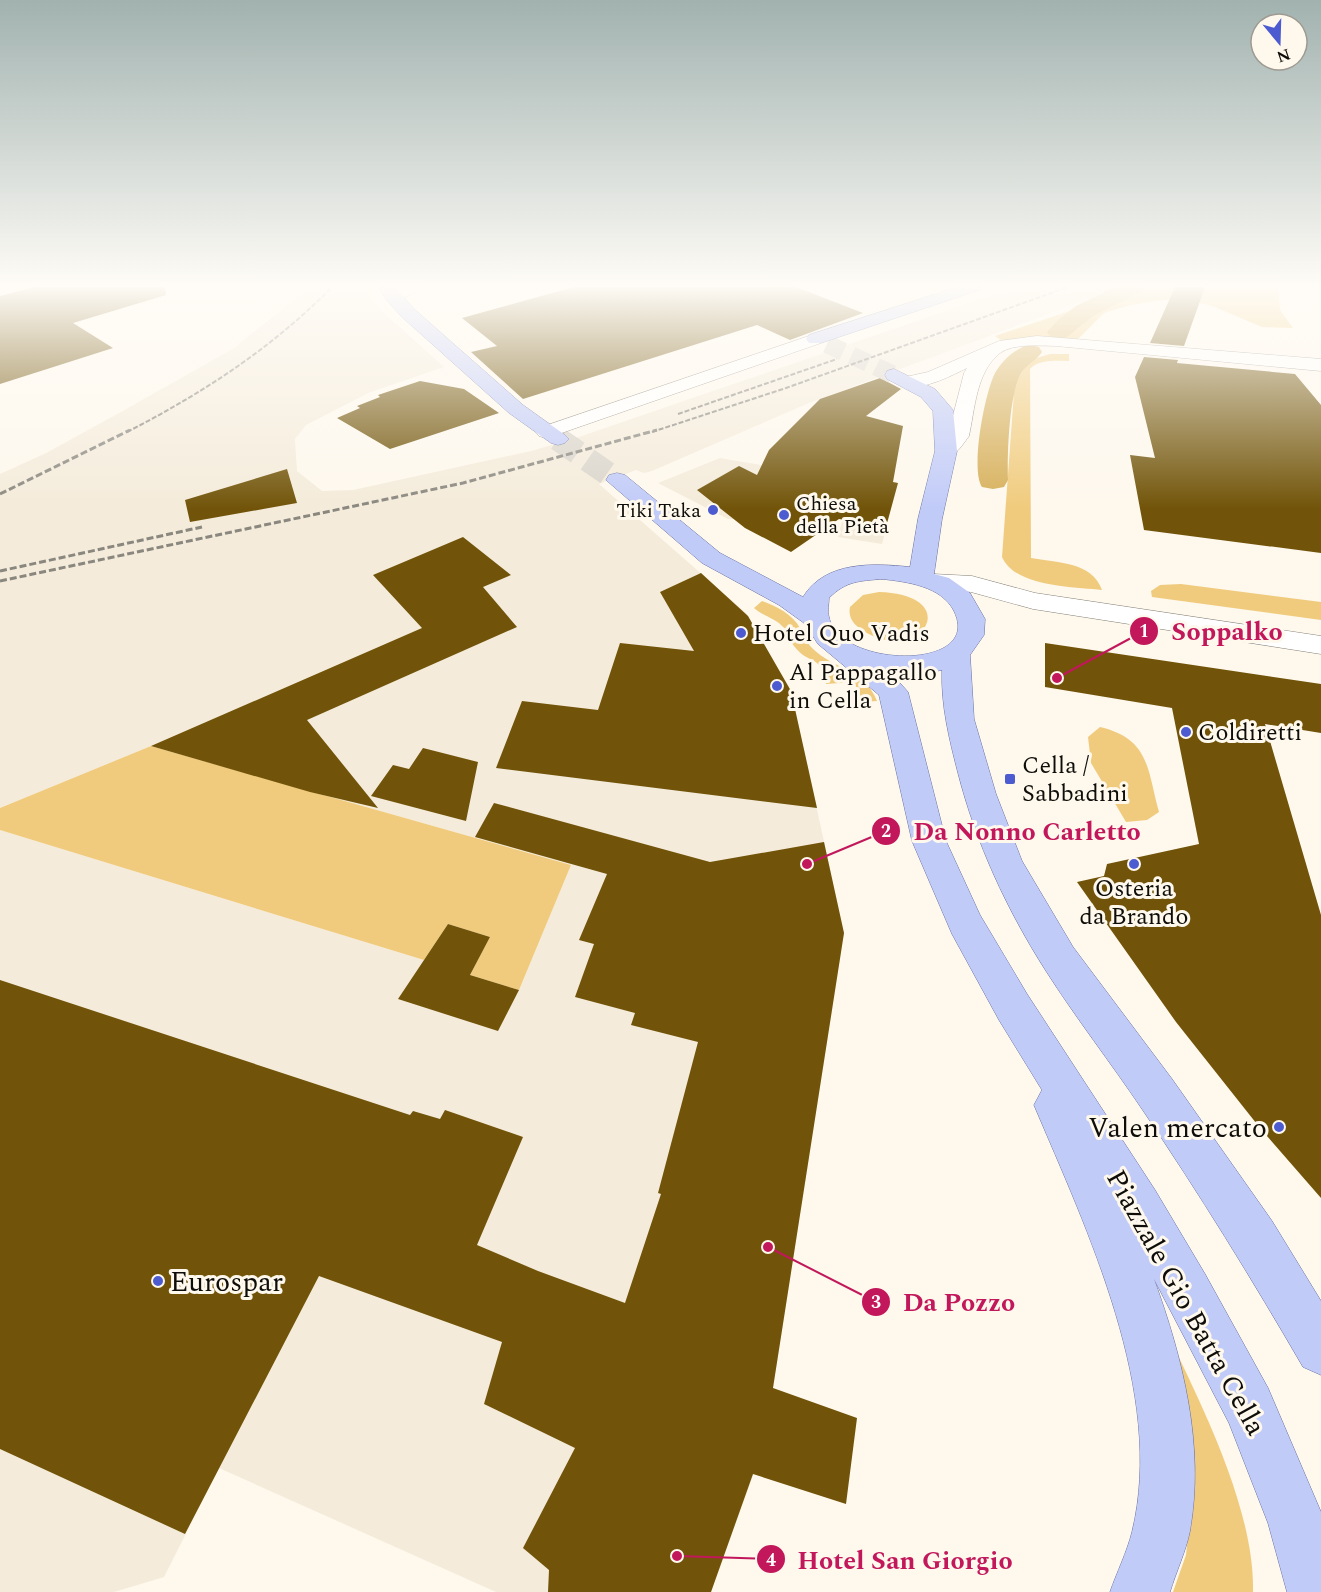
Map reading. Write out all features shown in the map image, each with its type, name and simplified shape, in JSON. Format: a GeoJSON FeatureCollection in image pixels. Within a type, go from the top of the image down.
{"type":"FeatureCollection","features":[{"type":"Feature","properties":{"kind":"main road"},"geometry":{"type":"LineString","coordinates":[[462,361],[552,435]]}},
{"type":"Feature","properties":{"kind":"main road"},"geometry":{"type":"LineString","coordinates":[[901,378],[928,393],[943,410],[946,451],[930,519],[927,580]]}},
{"type":"Feature","properties":{"kind":"main road","name":"Piazzale Gio Batta Cella"},"geometry":{"type":"LineString","coordinates":[[617,480],[711,558],[789,599],[815,618],[824,634],[884,682],[893,692],[929,841],[965,923],[1013,1007],[1139,1206],[1250,1407],[1297,1523],[1317,1592]]}},
{"type":"Feature","properties":{"kind":"main road"},"geometry":{"type":"LineString","coordinates":[[815,618],[814,610],[819,594],[825,587],[843,577],[880,571],[927,580],[958,598],[970,615],[972,629],[967,642],[956,652],[959,719],[994,835],[1027,903],[1059,958],[1157,1094],[1255,1238],[1321,1349]]}},
{"type":"Feature","properties":{"kind":"main road","name":"Piazzale Gio Batta Cella"},"geometry":{"type":"LineString","coordinates":[[840,648],[868,660],[900,665],[932,663],[956,652]]}},
{"type":"Feature","properties":{"kind":"main road"},"geometry":{"type":"LineString","coordinates":[[1013,1007],[1107,1221],[1132,1285],[1156,1365],[1167,1437],[1167,1487],[1161,1530],[1140,1592]]}},
{"type":"Feature","properties":{"kind":"street"},"geometry":{"type":"LineString","coordinates":[[552,435],[765,361]]}},
{"type":"Feature","properties":{"kind":"street"},"geometry":{"type":"LineString","coordinates":[[901,378],[940,376],[970,361]]}},
{"type":"Feature","properties":{"kind":"street"},"geometry":{"type":"LineString","coordinates":[[946,451],[958,436],[973,373],[983,361]]}},
{"type":"Feature","properties":{"kind":"street"},"geometry":{"type":"LineString","coordinates":[[1269,361],[1321,366]]}},
{"type":"Feature","properties":{"kind":"street"},"geometry":{"type":"LineString","coordinates":[[927,580],[972,584],[1032,601],[1321,645]]}},
{"type":"Feature","properties":{"kind":"street"},"geometry":{"type":"LineString","coordinates":[[970,615],[1032,601]]}},
{"type":"Feature","properties":{"kind":"shaded area"},"geometry":{"type":"Polygon","coordinates":[[[211,361],[438,361],[444,367],[368,393],[306,425],[295,439],[297,471],[322,491],[353,490],[531,451],[576,438],[800,361],[921,361],[809,403],[652,471],[644,473],[636,470],[599,484],[746,613],[796,699],[793,700],[844,933],[764,1445],[711,1592],[496,1592],[219,1468],[164,1577],[114,1592],[0,1592],[0,830],[424,960],[448,924],[491,937],[470,975],[519,990],[571,865],[151,746],[0,808],[0,474],[46,453],[211,361]]]}},
{"type":"Feature","properties":{"kind":"shaded area"},"geometry":{"type":"Polygon","coordinates":[[[1029,361],[1050,361],[1043,362],[1030,369],[1031,558],[1082,568],[1090,573],[1102,590],[1046,584],[1032,580],[1009,567],[1002,557],[1014,392],[1019,377],[1029,361]]]}},
{"type":"Feature","properties":{"kind":"shaded area"},"geometry":{"type":"Polygon","coordinates":[[[720,458],[761,465],[787,473],[856,484],[898,483],[882,544],[838,537],[843,518],[728,519],[658,483],[720,458]]]}},
{"type":"Feature","properties":{"kind":"shaded area"},"geometry":{"type":"Polygon","coordinates":[[[1181,584],[1321,602],[1321,620],[1152,597],[1151,591],[1160,585],[1181,584]]]}},
{"type":"Feature","properties":{"kind":"shaded area"},"geometry":{"type":"Polygon","coordinates":[[[879,592],[906,596],[922,605],[928,615],[925,626],[916,635],[902,641],[883,639],[859,628],[851,617],[850,607],[863,595],[879,592]]]}},
{"type":"Feature","properties":{"kind":"shaded area"},"geometry":{"type":"Polygon","coordinates":[[[762,601],[789,615],[797,623],[812,648],[857,676],[871,690],[877,701],[862,702],[854,682],[826,684],[821,667],[799,652],[784,628],[754,608],[762,601]]]}},
{"type":"Feature","properties":{"kind":"shaded area"},"geometry":{"type":"Polygon","coordinates":[[[1100,727],[1129,739],[1144,758],[1159,812],[1147,820],[1126,822],[1091,763],[1088,737],[1100,727]]]}},
{"type":"Feature","properties":{"kind":"shaded area"},"geometry":{"type":"Polygon","coordinates":[[[151,746],[571,865],[519,990],[470,975],[490,937],[448,924],[424,960],[0,830],[0,808],[151,746]]]}},
{"type":"Feature","properties":{"kind":"shaded area"},"geometry":{"type":"Polygon","coordinates":[[[1155,1308],[1203,1410],[1233,1484],[1244,1521],[1251,1558],[1253,1592],[1173,1592],[1186,1555],[1190,1516],[1155,1308]]]}},
{"type":"Feature","properties":{"kind":"building"},"geometry":{"type":"Polygon","coordinates":[[[0,361],[71,361],[0,384],[0,361]]]}},
{"type":"Feature","properties":{"kind":"building"},"geometry":{"type":"Polygon","coordinates":[[[481,361],[642,361],[523,399],[481,361]]]}},
{"type":"Feature","properties":{"kind":"building"},"geometry":{"type":"Polygon","coordinates":[[[1142,361],[1178,361],[1295,374],[1321,405],[1321,553],[1144,530],[1130,455],[1155,458],[1135,377],[1142,361]]]}},
{"type":"Feature","properties":{"kind":"building"},"geometry":{"type":"Polygon","coordinates":[[[883,377],[901,389],[866,416],[903,426],[893,482],[898,483],[886,527],[839,519],[791,552],[745,528],[697,490],[739,466],[757,475],[769,450],[820,399],[883,377]]]}},
{"type":"Feature","properties":{"kind":"building"},"geometry":{"type":"Polygon","coordinates":[[[420,381],[464,389],[499,413],[390,449],[337,418],[360,408],[357,406],[380,397],[378,395],[420,381]]]}},
{"type":"Feature","properties":{"kind":"building"},"geometry":{"type":"Polygon","coordinates":[[[287,469],[297,503],[190,522],[185,500],[287,469]]]}},
{"type":"Feature","properties":{"kind":"building"},"geometry":{"type":"Polygon","coordinates":[[[463,537],[511,575],[483,587],[517,627],[307,720],[378,808],[310,792],[151,746],[422,628],[373,575],[463,537]]]}},
{"type":"Feature","properties":{"kind":"building"},"geometry":{"type":"Polygon","coordinates":[[[701,573],[748,616],[791,691],[817,808],[496,768],[522,701],[598,710],[620,643],[694,651],[660,592],[701,573]]]}},
{"type":"Feature","properties":{"kind":"building"},"geometry":{"type":"Polygon","coordinates":[[[1045,643],[1321,684],[1321,733],[1265,724],[1321,915],[1321,1198],[1260,1128],[1176,1022],[1077,882],[1104,876],[1107,864],[1199,844],[1172,708],[1045,687],[1045,643]]]}},
{"type":"Feature","properties":{"kind":"building"},"geometry":{"type":"Polygon","coordinates":[[[423,748],[478,762],[466,821],[371,796],[393,765],[409,769],[423,748]]]}},
{"type":"Feature","properties":{"kind":"building"},"geometry":{"type":"Polygon","coordinates":[[[494,803],[710,862],[824,842],[844,933],[773,1388],[857,1418],[846,1504],[753,1474],[711,1592],[548,1592],[549,1570],[523,1548],[575,1448],[484,1404],[502,1342],[319,1276],[185,1534],[0,1449],[0,980],[410,1115],[413,1111],[440,1119],[445,1110],[523,1137],[477,1245],[538,1271],[625,1303],[661,1194],[658,1193],[698,1042],[631,1025],[635,1013],[575,997],[594,944],[579,940],[607,874],[475,837],[494,803]]]}},
{"type":"Feature","properties":{"kind":"building"},"geometry":{"type":"Polygon","coordinates":[[[448,924],[490,937],[470,975],[519,990],[498,1031],[398,999],[448,924]]]}},
{"type":"Feature","properties":{"kind":"waterway"},"geometry":{"type":"LineString","coordinates":[[993,480],[993,457],[1001,397],[1007,376],[1019,361]]}},
{"type":"Feature","properties":{"kind":"tunnel"},"geometry":{"type":"LineString","coordinates":[[864,361],[894,375]]}},
{"type":"Feature","properties":{"kind":"tunnel"},"geometry":{"type":"LineString","coordinates":[[558,439],[617,480]]}},
{"type":"Feature","properties":{"kind":"railway"},"geometry":{"type":"LineString","coordinates":[[127,432],[183,401],[245,361]]}},
{"type":"Feature","properties":{"kind":"railway"},"geometry":{"type":"LineString","coordinates":[[678,414],[830,361]]}},
{"type":"Feature","properties":{"kind":"railway"},"geometry":{"type":"LineString","coordinates":[[652,432],[861,361]]}},
{"type":"Feature","properties":{"kind":"railway"},"geometry":{"type":"LineString","coordinates":[[0,494],[130,430]]}},
{"type":"Feature","properties":{"kind":"railway"},"geometry":{"type":"LineString","coordinates":[[0,581],[463,483],[657,430]]}},
{"type":"Feature","properties":{"kind":"railway"},"geometry":{"type":"LineString","coordinates":[[0,571],[202,527]]}},
{"type":"Feature","properties":{"kind":"place","name":"Tiki Taka"},"geometry":{"type":"Point","coordinates":[713,510]}},
{"type":"Feature","properties":{"kind":"place","name":"Chiesa della Pietà"},"geometry":{"type":"Point","coordinates":[784,515]}},
{"type":"Feature","properties":{"kind":"place","name":"Hotel Quo Vadis"},"geometry":{"type":"Point","coordinates":[741,633]}},
{"type":"Feature","properties":{"kind":"place","name":"Soppalko"},"geometry":{"type":"Point","coordinates":[1057,678]}},
{"type":"Feature","properties":{"kind":"place","name":"Al Pappagallo in Cella"},"geometry":{"type":"Point","coordinates":[777,686]}},
{"type":"Feature","properties":{"kind":"place","name":"Coldiretti"},"geometry":{"type":"Point","coordinates":[1186,732]}},
{"type":"Feature","properties":{"kind":"place","name":"Cella / Sabbadini"},"geometry":{"type":"Point","coordinates":[1010,779]}},
{"type":"Feature","properties":{"kind":"place","name":"Da Nonno Carletto"},"geometry":{"type":"Point","coordinates":[807,864]}},
{"type":"Feature","properties":{"kind":"place","name":"Osteria da Brando"},"geometry":{"type":"Point","coordinates":[1134,864]}},
{"type":"Feature","properties":{"kind":"place","name":"Valen mercato"},"geometry":{"type":"Point","coordinates":[1279,1127]}},
{"type":"Feature","properties":{"kind":"place","name":"Da Pozzo"},"geometry":{"type":"Point","coordinates":[768,1247]}},
{"type":"Feature","properties":{"kind":"place","name":"Eurospar"},"geometry":{"type":"Point","coordinates":[158,1281]}},
{"type":"Feature","properties":{"kind":"place","name":"Hotel San Giorgio"},"geometry":{"type":"Point","coordinates":[677,1556]}}]}
